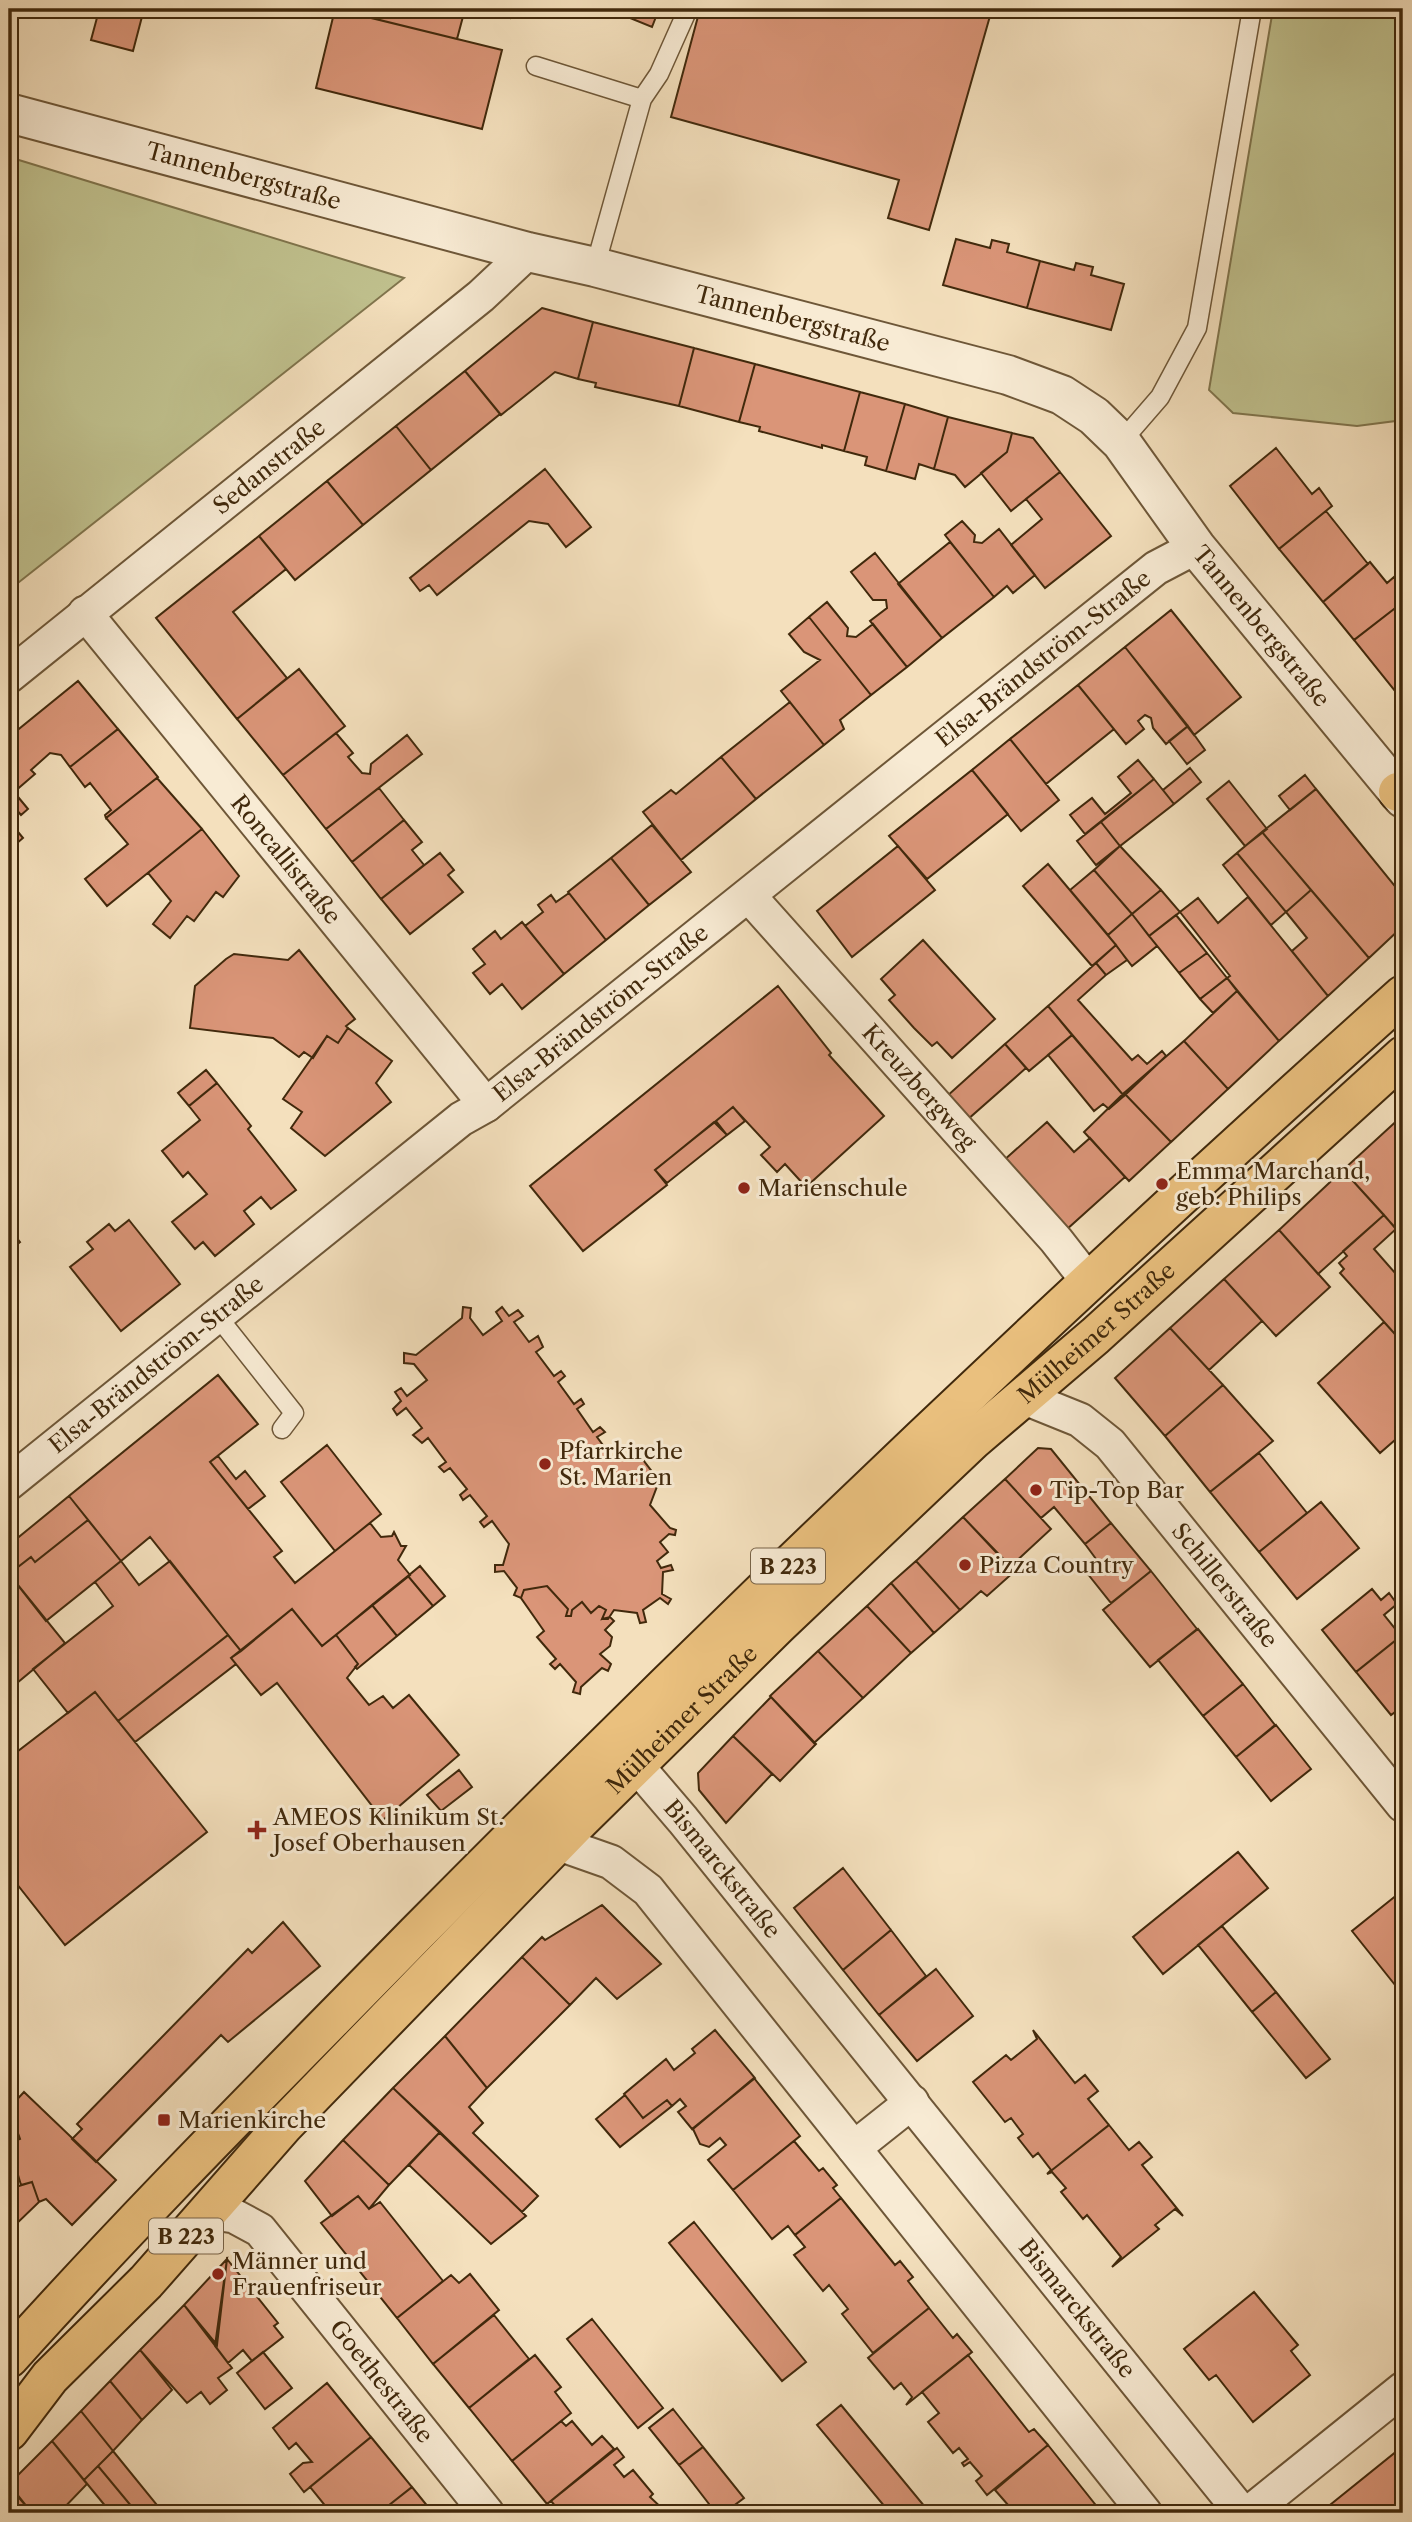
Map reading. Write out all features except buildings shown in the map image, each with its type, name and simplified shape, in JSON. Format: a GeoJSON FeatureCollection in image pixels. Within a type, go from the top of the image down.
{"type":"FeatureCollection","features":[{"type":"Feature","properties":{"kind":"main road","name":"Mülheimer Straße"},"geometry":{"type":"LineString","coordinates":[[9,2358],[195,2160],[608,1741],[857,1498],[1088,1281],[1403,995]]}},
{"type":"Feature","properties":{"kind":"main road","name":"Mülheimer Straße"},"geometry":{"type":"LineString","coordinates":[[9,2431],[50,2377],[117,2314],[363,2040],[636,1765],[875,1533],[1403,1056]]}},
{"type":"Feature","properties":{"kind":"street","name":"Tannenbergstraße"},"geometry":{"type":"LineString","coordinates":[[9,113],[528,252],[595,267],[1007,375],[1062,395],[1094,416],[1121,442],[1196,547],[1402,794]]}},
{"type":"Feature","properties":{"kind":"street","name":"Sedanstraße"},"geometry":{"type":"LineString","coordinates":[[9,676],[471,305],[528,252]]}},
{"type":"Feature","properties":{"kind":"street","name":"Elsa-Brändström-Straße"},"geometry":{"type":"LineString","coordinates":[[9,1483],[461,1119],[486,1105],[1156,568],[1196,547]]}},
{"type":"Feature","properties":{"kind":"street","name":"Roncallistraße"},"geometry":{"type":"LineString","coordinates":[[85,613],[486,1105]]}},
{"type":"Feature","properties":{"kind":"street","name":"Kreuzbergweg"},"geometry":{"type":"LineString","coordinates":[[748,895],[1056,1240],[1088,1281]]}},
{"type":"Feature","properties":{"kind":"street","name":"Schillerstraße"},"geometry":{"type":"LineString","coordinates":[[1023,1397],[1080,1420],[1110,1444],[1403,1805]]}},
{"type":"Feature","properties":{"kind":"street","name":"Bismarckstraße"},"geometry":{"type":"LineString","coordinates":[[636,1765],[912,2102],[1242,2513]]}},
{"type":"Feature","properties":{"kind":"street"},"geometry":{"type":"LineString","coordinates":[[557,1843],[611,1862],[636,1878],[1145,2513]]}},
{"type":"Feature","properties":{"kind":"street"},"geometry":{"type":"LineString","coordinates":[[854,2148],[912,2102]]}},
{"type":"Feature","properties":{"kind":"street","name":"Goethestraße"},"geometry":{"type":"LineString","coordinates":[[208,2212],[234,2216],[260,2230],[487,2513]]}},
{"type":"Feature","properties":{"kind":"street"},"geometry":{"type":"LineString","coordinates":[[1249,2513],[1403,2389]]}},
{"type":"Feature","properties":{"kind":"lane"},"geometry":{"type":"LineString","coordinates":[[595,267],[642,99],[659,74],[688,9]]}},
{"type":"Feature","properties":{"kind":"lane"},"geometry":{"type":"LineString","coordinates":[[1121,442],[1160,397],[1198,328],[1252,9]]}},
{"type":"Feature","properties":{"kind":"lane"},"geometry":{"type":"LineString","coordinates":[[536,66],[642,99]]}},
{"type":"Feature","properties":{"kind":"lane"},"geometry":{"type":"LineString","coordinates":[[218,1317],[294,1413],[282,1429]]}},
{"type":"Feature","properties":{"kind":"green space"},"geometry":{"type":"Polygon","coordinates":[[[1273,9],[1403,9],[1403,420],[1357,426],[1233,413],[1209,390],[1273,9]]]}},
{"type":"Feature","properties":{"kind":"green space"},"geometry":{"type":"Polygon","coordinates":[[[9,157],[404,278],[9,590],[9,157]]]}},
{"type":"Feature","properties":{"kind":"place","name":"Emma Marchand, geb. Philips"},"geometry":{"type":"Point","coordinates":[1162,1184]}},
{"type":"Feature","properties":{"kind":"place","name":"Marienschule"},"geometry":{"type":"Point","coordinates":[744,1188]}},
{"type":"Feature","properties":{"kind":"place","name":"Pfarrkirche St. Marien"},"geometry":{"type":"Point","coordinates":[545,1464]}},
{"type":"Feature","properties":{"kind":"place","name":"Tip-Top Bar"},"geometry":{"type":"Point","coordinates":[1036,1490]}},
{"type":"Feature","properties":{"kind":"place","name":"Pizza Country"},"geometry":{"type":"Point","coordinates":[965,1565]}},
{"type":"Feature","properties":{"kind":"place","name":"AMEOS Klinikum St. Josef Oberhausen"},"geometry":{"type":"Point","coordinates":[257,1830]}},
{"type":"Feature","properties":{"kind":"place","name":"Marienkirche"},"geometry":{"type":"Point","coordinates":[164,2120]}},
{"type":"Feature","properties":{"kind":"place","name":"Männer und Frauenfriseur"},"geometry":{"type":"Point","coordinates":[218,2274]}}]}
